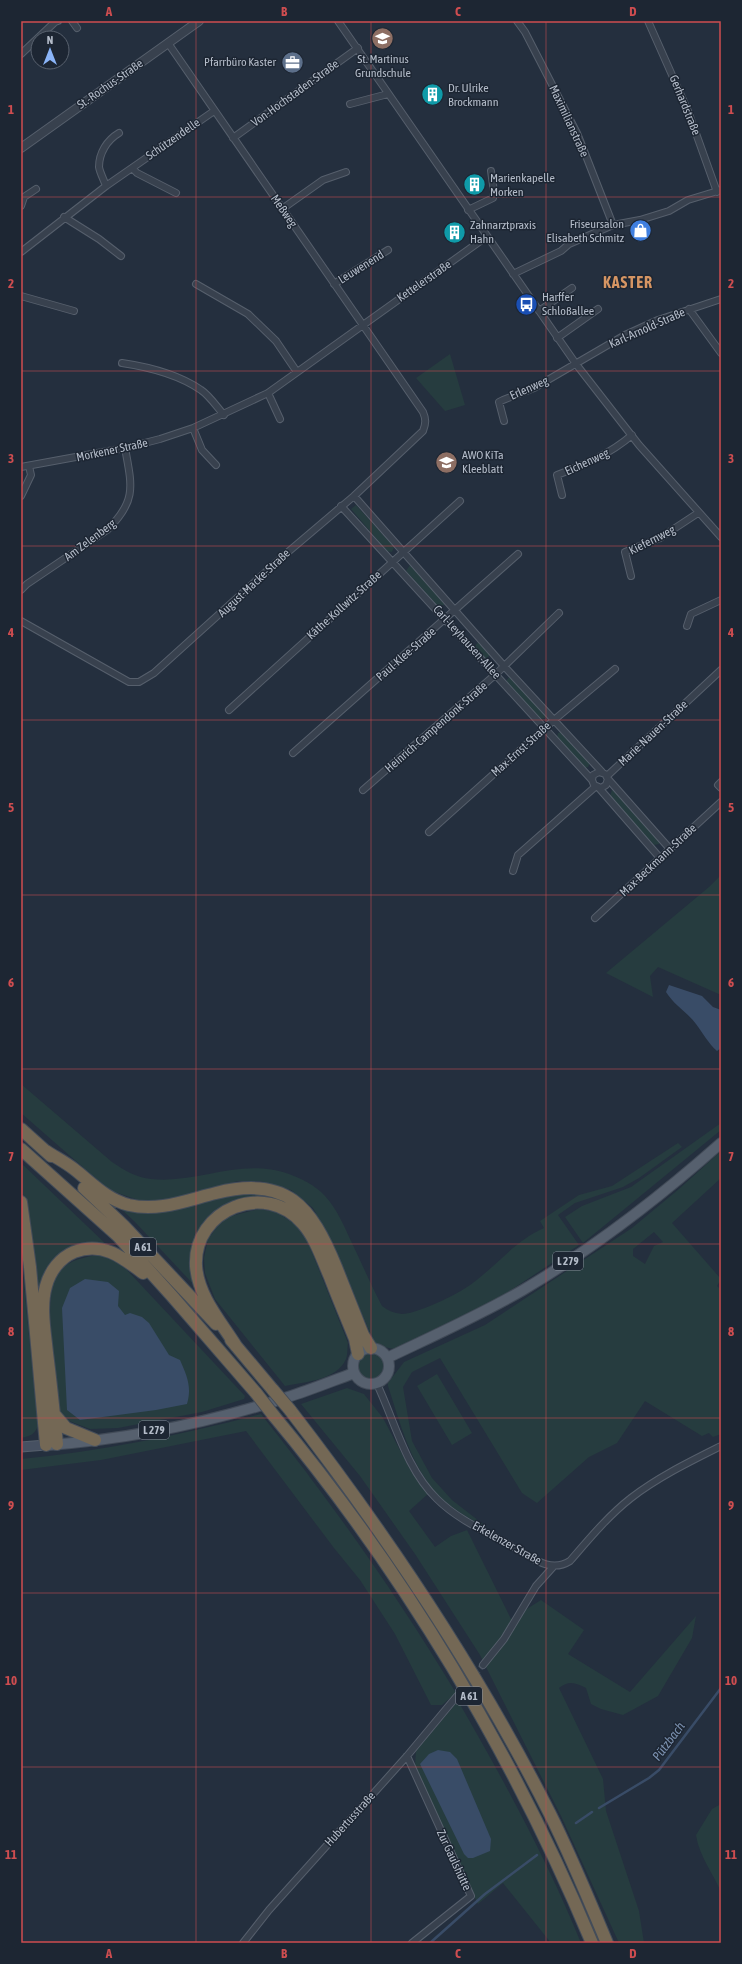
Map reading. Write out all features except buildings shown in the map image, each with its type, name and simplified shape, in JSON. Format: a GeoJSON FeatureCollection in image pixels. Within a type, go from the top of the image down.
{"type":"FeatureCollection","features":[{"type":"Feature","properties":{"kind":"highway","name":"A 61"},"geometry":{"type":"LineString","coordinates":[[21,1129],[124,1226],[236,1346],[290,1410],[369,1516],[438,1617],[501,1722],[551,1815],[607,1943]]}},
{"type":"Feature","properties":{"kind":"highway","name":"A 61"},"geometry":{"type":"LineString","coordinates":[[21,1149],[118,1236],[172,1296],[256,1393],[315,1466],[360,1528],[451,1664],[519,1784],[553,1853],[592,1943]]}},
{"type":"Feature","properties":{"kind":"highway"},"geometry":{"type":"LineString","coordinates":[[46,1151],[70,1166],[100,1191],[120,1202],[130,1205],[162,1207],[229,1190],[252,1188],[278,1193],[296,1202],[310,1216],[326,1242],[364,1335],[371,1348]]}},
{"type":"Feature","properties":{"kind":"highway"},"geometry":{"type":"LineString","coordinates":[[21,1202],[52,1445]]}},
{"type":"Feature","properties":{"kind":"highway"},"geometry":{"type":"LineString","coordinates":[[236,1346],[202,1290],[198,1277],[197,1255],[203,1235],[208,1226],[220,1214],[239,1204],[260,1202],[287,1210],[302,1223],[313,1239],[355,1339],[358,1354]]}},
{"type":"Feature","properties":{"kind":"highway"},"geometry":{"type":"LineString","coordinates":[[52,1445],[54,1414],[43,1306],[46,1283],[57,1264],[72,1253],[80,1250],[90,1248],[109,1251],[130,1262],[172,1296]]}},
{"type":"Feature","properties":{"kind":"highway"},"geometry":{"type":"LineString","coordinates":[[54,1414],[66,1428],[95,1440]]}},
{"type":"Feature","properties":{"kind":"main road","name":"L 279"},"geometry":{"type":"LineString","coordinates":[[387,1358],[503,1301],[573,1258],[635,1214],[721,1143]]}},
{"type":"Feature","properties":{"kind":"main road"},"geometry":{"type":"LineString","coordinates":[[371,1348],[381,1351],[387,1358],[389,1370],[383,1380],[377,1384],[366,1384],[361,1382],[354,1373],[353,1363],[358,1354],[371,1348]]}},
{"type":"Feature","properties":{"kind":"main road","name":"L 279"},"geometry":{"type":"LineString","coordinates":[[21,1447],[95,1440],[213,1419],[288,1397],[354,1373]]}},
{"type":"Feature","properties":{"kind":"street"},"geometry":{"type":"LineString","coordinates":[[21,54],[55,22],[58,21]]}},
{"type":"Feature","properties":{"kind":"street"},"geometry":{"type":"LineString","coordinates":[[72,21],[77,28]]}},
{"type":"Feature","properties":{"kind":"street","name":"St.-Rochus-Straße"},"geometry":{"type":"LineString","coordinates":[[21,148],[199,21]]}},
{"type":"Feature","properties":{"kind":"street"},"geometry":{"type":"LineString","coordinates":[[338,21],[358,48],[486,237],[576,364],[632,435],[698,513],[721,537]]}},
{"type":"Feature","properties":{"kind":"street","name":"Maximilianstraße"},"geometry":{"type":"LineString","coordinates":[[517,21],[525,32],[577,132],[613,225]]}},
{"type":"Feature","properties":{"kind":"street","name":"Gerhardstraße"},"geometry":{"type":"LineString","coordinates":[[648,21],[688,111],[719,191]]}},
{"type":"Feature","properties":{"kind":"street","name":"Meßweg"},"geometry":{"type":"LineString","coordinates":[[168,43],[399,380]]}},
{"type":"Feature","properties":{"kind":"street","name":"Von-Hochstaden-Straße"},"geometry":{"type":"LineString","coordinates":[[233,138],[358,48]]}},
{"type":"Feature","properties":{"kind":"street"},"geometry":{"type":"LineString","coordinates":[[350,104],[388,94]]}},
{"type":"Feature","properties":{"kind":"street","name":"Schützendelle"},"geometry":{"type":"LineString","coordinates":[[22,247],[106,186],[214,111]]}},
{"type":"Feature","properties":{"kind":"street"},"geometry":{"type":"LineString","coordinates":[[106,186],[99,168],[104,146],[119,133]]}},
{"type":"Feature","properties":{"kind":"street","name":"Schützendelle"},"geometry":{"type":"LineString","coordinates":[[132,168],[176,193]]}},
{"type":"Feature","properties":{"kind":"street"},"geometry":{"type":"LineString","coordinates":[[468,210],[493,198],[494,192],[491,171]]}},
{"type":"Feature","properties":{"kind":"street"},"geometry":{"type":"LineString","coordinates":[[282,209],[323,180],[346,172]]}},
{"type":"Feature","properties":{"kind":"street"},"geometry":{"type":"LineString","coordinates":[[21,206],[24,197],[36,189]]}},
{"type":"Feature","properties":{"kind":"street"},"geometry":{"type":"LineString","coordinates":[[513,274],[560,251],[569,244],[613,225],[640,220],[670,211],[688,200],[719,191]]}},
{"type":"Feature","properties":{"kind":"street"},"geometry":{"type":"LineString","coordinates":[[64,217],[99,239],[121,256]]}},
{"type":"Feature","properties":{"kind":"street","name":"Kettelerstraße"},"geometry":{"type":"LineString","coordinates":[[361,325],[486,237]]}},
{"type":"Feature","properties":{"kind":"street","name":"Leuwenend"},"geometry":{"type":"LineString","coordinates":[[334,284],[388,250]]}},
{"type":"Feature","properties":{"kind":"street"},"geometry":{"type":"LineString","coordinates":[[196,284],[248,314],[276,341],[297,372]]}},
{"type":"Feature","properties":{"kind":"street"},"geometry":{"type":"LineString","coordinates":[[539,311],[572,288]]}},
{"type":"Feature","properties":{"kind":"street"},"geometry":{"type":"LineString","coordinates":[[21,296],[74,311]]}},
{"type":"Feature","properties":{"kind":"street","name":"Karl-Arnold-Straße"},"geometry":{"type":"LineString","coordinates":[[576,364],[625,335],[689,309],[721,299]]}},
{"type":"Feature","properties":{"kind":"street"},"geometry":{"type":"LineString","coordinates":[[557,338],[598,309]]}},
{"type":"Feature","properties":{"kind":"street"},"geometry":{"type":"LineString","coordinates":[[689,309],[721,353]]}},
{"type":"Feature","properties":{"kind":"street","name":"Morkener Straße"},"geometry":{"type":"LineString","coordinates":[[21,467],[124,448],[193,428],[224,415],[268,393],[361,325]]}},
{"type":"Feature","properties":{"kind":"street"},"geometry":{"type":"LineString","coordinates":[[122,363],[144,366],[164,372],[202,390],[224,415]]}},
{"type":"Feature","properties":{"kind":"street","name":"Erlenweg"},"geometry":{"type":"LineString","coordinates":[[504,421],[499,402],[534,388],[576,364]]}},
{"type":"Feature","properties":{"kind":"street","name":"August-Macke-Straße"},"geometry":{"type":"LineString","coordinates":[[21,621],[129,682],[139,682],[154,674],[354,496],[423,430],[425,417],[399,380]]}},
{"type":"Feature","properties":{"kind":"street"},"geometry":{"type":"LineString","coordinates":[[268,393],[280,419]]}},
{"type":"Feature","properties":{"kind":"street"},"geometry":{"type":"LineString","coordinates":[[193,428],[202,450],[216,465]]}},
{"type":"Feature","properties":{"kind":"street","name":"Eichenweg"},"geometry":{"type":"LineString","coordinates":[[562,495],[557,476],[585,465],[619,446],[632,435]]}},
{"type":"Feature","properties":{"kind":"street","name":"Am Zelenberg"},"geometry":{"type":"LineString","coordinates":[[21,590],[27,584],[107,530],[118,519],[125,509],[132,485],[124,448]]}},
{"type":"Feature","properties":{"kind":"street"},"geometry":{"type":"LineString","coordinates":[[21,496],[31,475],[29,466]]}},
{"type":"Feature","properties":{"kind":"street","name":"Carl-Leyhausen-Allee"},"geometry":{"type":"LineString","coordinates":[[354,496],[504,666],[606,776],[670,849]]}},
{"type":"Feature","properties":{"kind":"street","name":"Käthe-Kollwitz-Straße"},"geometry":{"type":"LineString","coordinates":[[229,710],[460,500]]}},
{"type":"Feature","properties":{"kind":"street","name":"Carl-Leyhausen-Allee"},"geometry":{"type":"LineString","coordinates":[[341,506],[394,561],[592,780],[660,858]]}},
{"type":"Feature","properties":{"kind":"street","name":"Kiefernweg"},"geometry":{"type":"LineString","coordinates":[[631,576],[625,552],[660,538],[698,513]]}},
{"type":"Feature","properties":{"kind":"street","name":"Paul-Klee-Straße"},"geometry":{"type":"LineString","coordinates":[[293,753],[518,554]]}},
{"type":"Feature","properties":{"kind":"street"},"geometry":{"type":"LineString","coordinates":[[687,626],[691,614],[721,600]]}},
{"type":"Feature","properties":{"kind":"street","name":"Heinrich-Campendonk-Straße"},"geometry":{"type":"LineString","coordinates":[[363,790],[496,674],[559,613]]}},
{"type":"Feature","properties":{"kind":"street","name":"Max-Ernst-Straße"},"geometry":{"type":"LineString","coordinates":[[429,832],[554,720],[615,669]]}},
{"type":"Feature","properties":{"kind":"street","name":"Marie-Nauen-Straße"},"geometry":{"type":"LineString","coordinates":[[606,776],[721,670]]}},
{"type":"Feature","properties":{"kind":"street"},"geometry":{"type":"LineString","coordinates":[[513,871],[518,855],[597,787],[606,785],[606,776],[596,773],[592,780]]}},
{"type":"Feature","properties":{"kind":"street"},"geometry":{"type":"LineString","coordinates":[[721,782],[718,785],[721,788]]}},
{"type":"Feature","properties":{"kind":"street","name":"Max-Beckmann-Straße"},"geometry":{"type":"LineString","coordinates":[[595,918],[721,802]]}},
{"type":"Feature","properties":{"kind":"street","name":"Erkelenzer Straße"},"geometry":{"type":"LineString","coordinates":[[377,1384],[411,1461],[422,1482],[438,1500],[455,1514],[479,1528],[538,1561],[553,1567],[562,1565],[570,1560],[608,1518],[632,1497],[657,1481],[721,1446]]}},
{"type":"Feature","properties":{"kind":"street"},"geometry":{"type":"LineString","coordinates":[[483,1665],[504,1639],[524,1603],[536,1586],[553,1567]]}},
{"type":"Feature","properties":{"kind":"street","name":"Hubertusstraße"},"geometry":{"type":"LineString","coordinates":[[243,1943],[269,1910],[407,1756],[457,1696]]}},
{"type":"Feature","properties":{"kind":"street","name":"Zur Gaulshütte"},"geometry":{"type":"LineString","coordinates":[[407,1756],[471,1896],[412,1943]]}},
{"type":"Feature","properties":{"kind":"green space"},"geometry":{"type":"Polygon","coordinates":[[[450,354],[465,405],[445,411],[416,378],[450,354]]]}},
{"type":"Feature","properties":{"kind":"green space"},"geometry":{"type":"Polygon","coordinates":[[[356,505],[394,547],[392,552],[387,551],[351,509],[356,505]]]}},
{"type":"Feature","properties":{"kind":"green space"},"geometry":{"type":"Polygon","coordinates":[[[410,565],[444,602],[444,605],[438,606],[406,571],[410,565]]]}},
{"type":"Feature","properties":{"kind":"green space"},"geometry":{"type":"Polygon","coordinates":[[[479,641],[491,654],[486,659],[475,646],[479,641]]]}},
{"type":"Feature","properties":{"kind":"green space"},"geometry":{"type":"Polygon","coordinates":[[[510,676],[546,714],[545,718],[540,719],[506,681],[510,676]]]}},
{"type":"Feature","properties":{"kind":"green space"},"geometry":{"type":"Polygon","coordinates":[[[562,732],[590,763],[588,767],[584,768],[557,738],[558,733],[562,732]]]}},
{"type":"Feature","properties":{"kind":"green space"},"geometry":{"type":"Polygon","coordinates":[[[612,790],[615,791],[660,841],[659,844],[654,845],[610,796],[612,790]]]}},
{"type":"Feature","properties":{"kind":"green space"},"geometry":{"type":"Polygon","coordinates":[[[721,875],[721,995],[658,967],[650,976],[653,997],[606,973],[709,887],[721,875]]]}},
{"type":"Feature","properties":{"kind":"green space"},"geometry":{"type":"Polygon","coordinates":[[[21,1084],[112,1162],[126,1171],[141,1177],[169,1180],[236,1169],[253,1168],[289,1174],[308,1183],[325,1196],[337,1212],[382,1306],[391,1312],[402,1314],[433,1304],[464,1289],[522,1241],[544,1228],[540,1221],[579,1195],[612,1186],[678,1143],[682,1147],[639,1178],[623,1187],[575,1203],[558,1215],[579,1245],[490,1304],[394,1349],[384,1347],[374,1342],[327,1233],[313,1208],[291,1190],[261,1181],[238,1181],[182,1197],[157,1201],[138,1200],[109,1190],[21,1113],[21,1084]]]}},
{"type":"Feature","properties":{"kind":"green space"},"geometry":{"type":"Polygon","coordinates":[[[721,1123],[721,1130],[583,1243],[565,1217],[582,1206],[631,1187],[721,1123]]]}},
{"type":"Feature","properties":{"kind":"green space"},"geometry":{"type":"Polygon","coordinates":[[[721,1151],[721,1178],[672,1223],[721,1279],[717,1286],[721,1290],[721,1434],[713,1437],[709,1433],[702,1436],[645,1401],[617,1443],[589,1457],[537,1503],[522,1493],[440,1358],[412,1372],[403,1387],[412,1441],[432,1478],[452,1500],[488,1528],[483,1527],[443,1500],[420,1471],[407,1444],[388,1383],[404,1362],[485,1325],[632,1228],[679,1189],[721,1151]],[[654,1232],[633,1249],[633,1256],[645,1264],[654,1246],[663,1242],[654,1232]]]}},
{"type":"Feature","properties":{"kind":"green space"},"geometry":{"type":"Polygon","coordinates":[[[21,1163],[109,1247],[55,1260],[40,1319],[25,1206],[21,1191],[21,1163]]]}},
{"type":"Feature","properties":{"kind":"green space"},"geometry":{"type":"Polygon","coordinates":[[[242,1193],[280,1198],[292,1207],[296,1214],[244,1201],[234,1202],[222,1208],[210,1217],[203,1225],[199,1234],[195,1253],[195,1286],[119,1207],[242,1193]]]}},
{"type":"Feature","properties":{"kind":"green space"},"geometry":{"type":"Polygon","coordinates":[[[259,1209],[276,1212],[295,1224],[308,1242],[348,1343],[346,1359],[342,1366],[328,1376],[285,1386],[215,1299],[205,1273],[204,1258],[208,1239],[227,1217],[259,1209]]]}},
{"type":"Feature","properties":{"kind":"green space"},"geometry":{"type":"Polygon","coordinates":[[[21,1255],[38,1426],[31,1435],[21,1438],[21,1255]]]}},
{"type":"Feature","properties":{"kind":"green space"},"geometry":{"type":"Polygon","coordinates":[[[101,1255],[115,1261],[126,1269],[245,1396],[244,1399],[202,1412],[118,1428],[90,1429],[64,1419],[58,1409],[51,1340],[50,1303],[52,1287],[56,1276],[70,1263],[82,1258],[101,1255]]]}},
{"type":"Feature","properties":{"kind":"green space"},"geometry":{"type":"Polygon","coordinates":[[[368,1350],[374,1350],[384,1357],[387,1366],[386,1372],[380,1379],[374,1382],[368,1382],[358,1375],[355,1369],[355,1363],[362,1353],[368,1350]]]}},
{"type":"Feature","properties":{"kind":"green space"},"geometry":{"type":"Polygon","coordinates":[[[437,1374],[472,1433],[452,1445],[417,1386],[437,1374]]]}},
{"type":"Feature","properties":{"kind":"green space"},"geometry":{"type":"Polygon","coordinates":[[[347,1388],[364,1394],[383,1418],[411,1471],[429,1493],[409,1511],[435,1547],[451,1536],[467,1530],[511,1619],[541,1600],[584,1630],[568,1654],[630,1692],[696,1616],[692,1638],[658,1696],[623,1715],[601,1709],[591,1704],[586,1688],[579,1685],[569,1683],[559,1688],[603,1779],[606,1811],[639,1911],[644,1943],[619,1943],[561,1816],[480,1655],[415,1554],[360,1476],[301,1404],[347,1388]]]}},
{"type":"Feature","properties":{"kind":"green space"},"geometry":{"type":"Polygon","coordinates":[[[261,1414],[313,1481],[363,1550],[434,1657],[456,1693],[442,1705],[431,1705],[395,1634],[360,1580],[334,1548],[246,1431],[101,1460],[21,1470],[21,1459],[112,1447],[202,1429],[261,1414]]]}},
{"type":"Feature","properties":{"kind":"green space"},"geometry":{"type":"Polygon","coordinates":[[[458,1701],[524,1820],[554,1881],[581,1943],[551,1943],[503,1883],[478,1904],[415,1766],[416,1751],[458,1701]]]}},
{"type":"Feature","properties":{"kind":"green space"},"geometry":{"type":"Polygon","coordinates":[[[721,1804],[721,1892],[703,1857],[696,1835],[712,1809],[721,1804]]]}},
{"type":"Feature","properties":{"kind":"water"},"geometry":{"type":"Polygon","coordinates":[[[669,985],[702,996],[713,1007],[721,1010],[721,1048],[717,1051],[699,1027],[669,997],[666,992],[669,985]]]}},
{"type":"Feature","properties":{"kind":"water"},"geometry":{"type":"Polygon","coordinates":[[[85,1279],[108,1282],[119,1291],[118,1306],[125,1315],[130,1313],[142,1317],[149,1323],[169,1355],[180,1360],[187,1376],[189,1387],[187,1404],[156,1410],[80,1420],[67,1410],[62,1308],[70,1288],[85,1279]]]}},
{"type":"Feature","properties":{"kind":"water"},"geometry":{"type":"Polygon","coordinates":[[[438,1750],[450,1752],[457,1759],[491,1839],[490,1851],[473,1858],[468,1858],[464,1854],[420,1764],[429,1754],[438,1750]]]}},
{"type":"Feature","properties":{"kind":"waterway","name":"Pützbach"},"geometry":{"type":"LineString","coordinates":[[599,1808],[649,1778],[659,1770],[721,1688]]}},
{"type":"Feature","properties":{"kind":"waterway","name":"Pützbach"},"geometry":{"type":"LineString","coordinates":[[576,1823],[592,1812]]}},
{"type":"Feature","properties":{"kind":"waterway","name":"Pützbach"},"geometry":{"type":"LineString","coordinates":[[430,1943],[485,1894],[537,1855]]}},
{"type":"Feature","properties":{"kind":"tunnel"},"geometry":{"type":"LineString","coordinates":[[457,1696],[483,1665]]}},
{"type":"Feature","properties":{"kind":"place","name":"St. Martinus Grundschule"},"geometry":{"type":"Point","coordinates":[383,38]}},
{"type":"Feature","properties":{"kind":"place","name":"Pfarrbüro Kaster"},"geometry":{"type":"Point","coordinates":[292,62]}},
{"type":"Feature","properties":{"kind":"place","name":"Dr. Ulrike Brockmann"},"geometry":{"type":"Point","coordinates":[433,95]}},
{"type":"Feature","properties":{"kind":"place","name":"Marienkapelle Morken"},"geometry":{"type":"Point","coordinates":[474,185]}},
{"type":"Feature","properties":{"kind":"place","name":"Friseursalon Elisabeth Schmitz"},"geometry":{"type":"Point","coordinates":[640,231]}},
{"type":"Feature","properties":{"kind":"place","name":"Zahnarztpraxis Hahn"},"geometry":{"type":"Point","coordinates":[455,232]}},
{"type":"Feature","properties":{"kind":"place","name":"Harffer Schloßallee"},"geometry":{"type":"Point","coordinates":[527,304]}},
{"type":"Feature","properties":{"kind":"place","name":"AWO KiTa Kleeblatt"},"geometry":{"type":"Point","coordinates":[447,462]}},
{"type":"Feature","properties":{"kind":"district","name":"KASTER"},"geometry":{"type":"Point","coordinates":[628,282]}}]}
